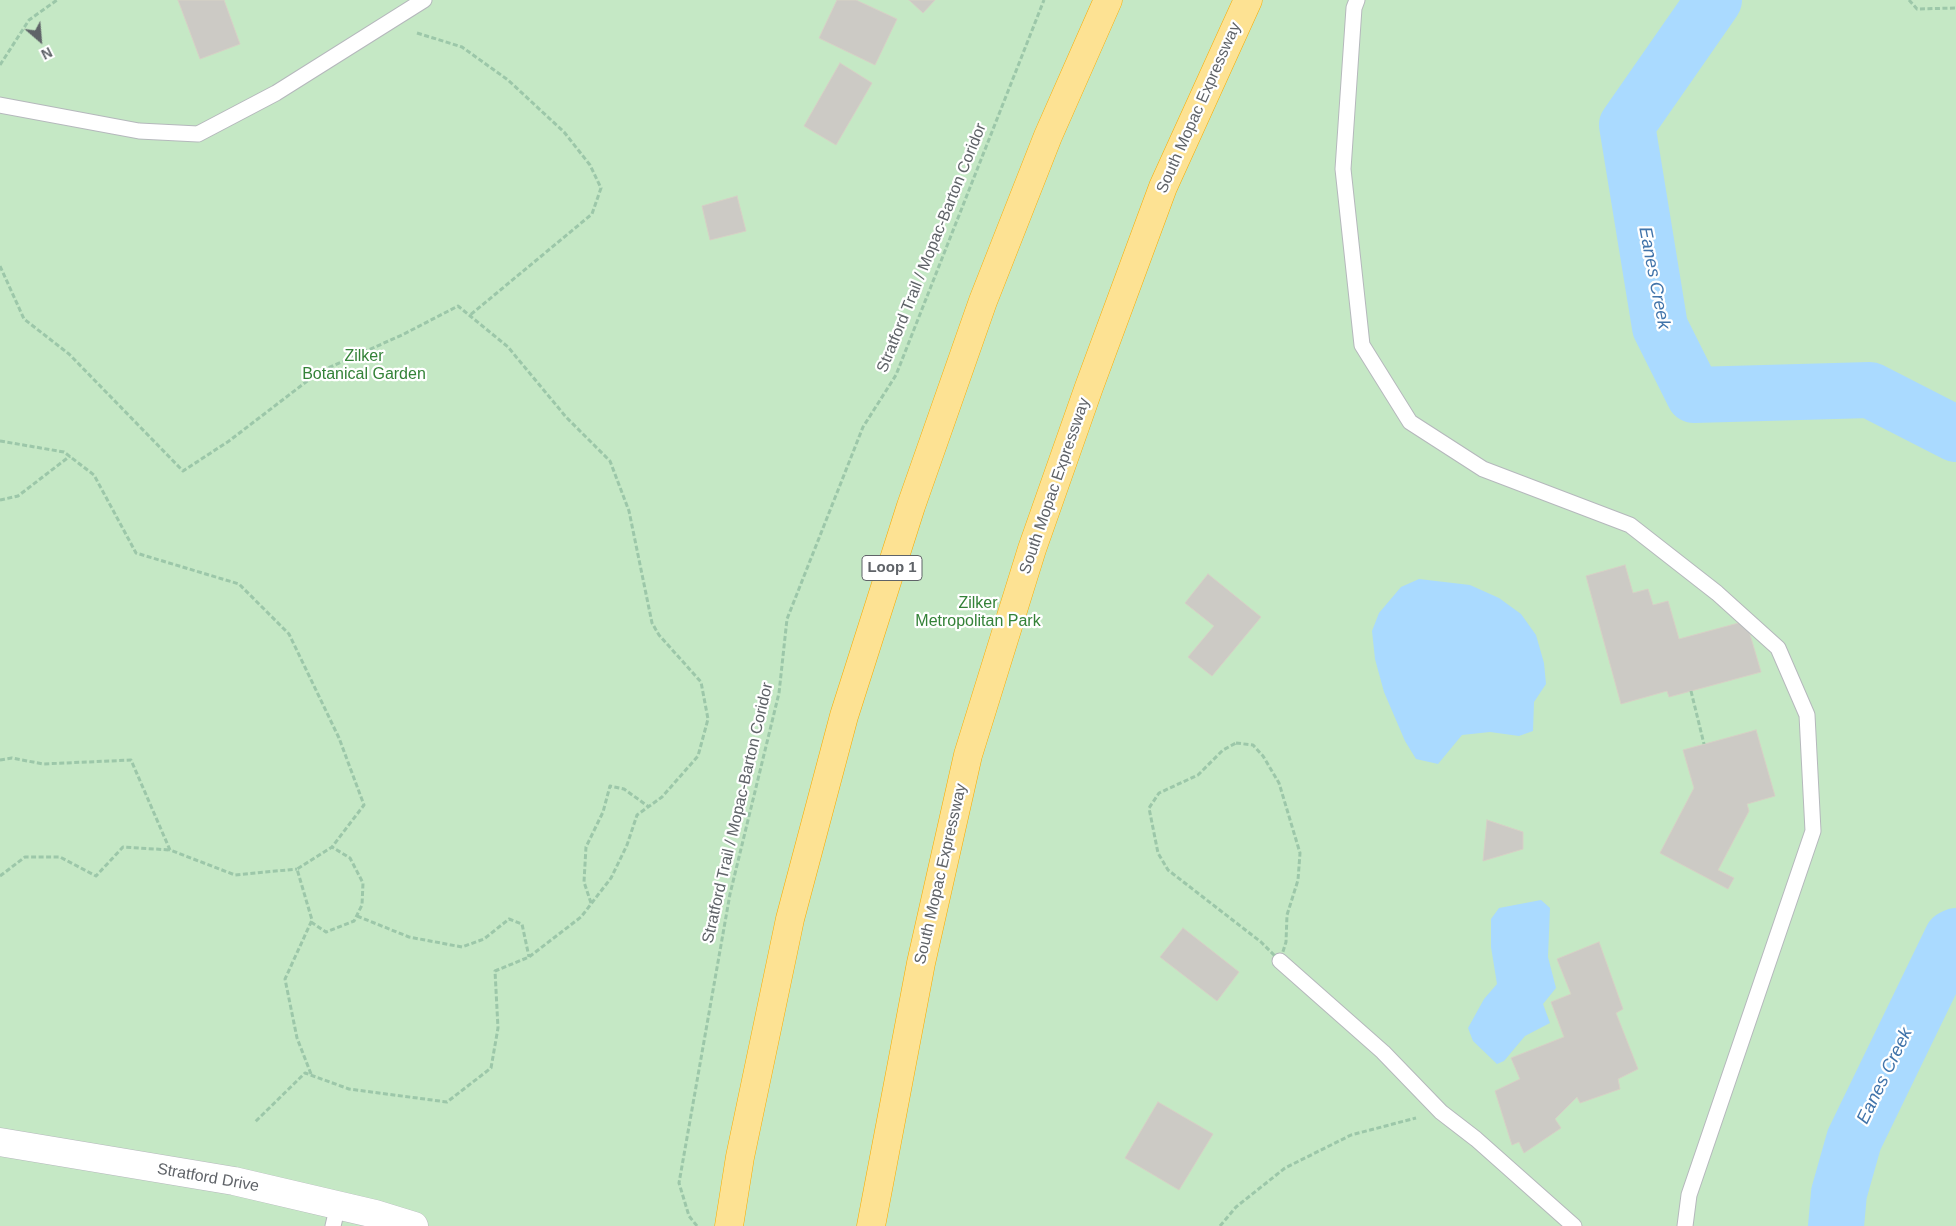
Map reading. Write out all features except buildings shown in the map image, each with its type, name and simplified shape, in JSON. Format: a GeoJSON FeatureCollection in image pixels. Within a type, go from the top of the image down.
{"type":"FeatureCollection","features":[{"type":"Feature","properties":{"kind":"highway","name":"Loop 1"},"geometry":{"type":"LineString","coordinates":[[729,1226],[740,1157],[790,919],[844,716],[911,506],[983,301],[1048,136],[1108,0]]}},
{"type":"Feature","properties":{"kind":"highway","name":"South Mopac Expressway"},"geometry":{"type":"LineString","coordinates":[[872,1215],[921,963],[968,754],[1032,549],[1089,387],[1163,187],[1248,0]]}},
{"type":"Feature","properties":{"kind":"street","name":"Stratford Drive"},"geometry":{"type":"LineString","coordinates":[[0,1142],[234,1181],[335,1215],[414,1226]]}},
{"type":"Feature","properties":{"kind":"lane"},"geometry":{"type":"LineString","coordinates":[[0,105],[139,131],[198,134],[276,93],[424,0]]}},
{"type":"Feature","properties":{"kind":"lane"},"geometry":{"type":"LineString","coordinates":[[1356,0],[1343,169],[1362,345],[1410,422],[1483,468],[1630,525],[1717,593],[1778,648],[1807,715],[1813,831],[1689,1195],[1685,1226]]}},
{"type":"Feature","properties":{"kind":"lane"},"geometry":{"type":"LineString","coordinates":[[1280,961],[1383,1052],[1440,1112],[1476,1139],[1574,1226]]}},
{"type":"Feature","properties":{"kind":"path"},"geometry":{"type":"LineString","coordinates":[[0,65],[29,20],[57,0]]}},
{"type":"Feature","properties":{"kind":"path","name":"Stratford Trail / Mopac-Barton Coridor"},"geometry":{"type":"LineString","coordinates":[[697,1226],[689,1216],[679,1183],[730,894],[780,693],[787,618],[863,427],[896,375],[1044,0]]}},
{"type":"Feature","properties":{"kind":"path"},"geometry":{"type":"LineString","coordinates":[[1909,0],[1917,9],[1956,8]]}},
{"type":"Feature","properties":{"kind":"path"},"geometry":{"type":"LineString","coordinates":[[387,24],[462,47],[508,80],[564,132],[590,165],[601,188],[592,214],[469,316]]}},
{"type":"Feature","properties":{"kind":"path"},"geometry":{"type":"LineString","coordinates":[[0,266],[24,319],[69,354],[184,471],[229,441],[319,372],[402,335],[458,306],[508,347],[566,417],[610,462],[629,511],[652,623],[659,635],[701,682],[708,719],[698,756],[662,797],[637,815],[627,845],[611,878],[581,917],[529,957],[495,971],[498,1028],[491,1068],[447,1102],[349,1089],[306,1073],[254,1123]]}},
{"type":"Feature","properties":{"kind":"path"},"geometry":{"type":"LineString","coordinates":[[0,441],[64,452],[70,456],[94,475],[136,553],[239,584],[289,634],[339,738],[364,806],[332,847],[297,869],[235,874],[170,850],[123,848],[96,876],[60,857],[26,857],[0,876]]}},
{"type":"Feature","properties":{"kind":"path"},"geometry":{"type":"LineString","coordinates":[[0,500],[18,496],[70,456]]}},
{"type":"Feature","properties":{"kind":"path"},"geometry":{"type":"LineString","coordinates":[[1691,691],[1704,744]]}},
{"type":"Feature","properties":{"kind":"path"},"geometry":{"type":"LineString","coordinates":[[1236,743],[1253,745],[1263,756],[1278,783],[1300,853],[1298,880],[1287,915],[1286,942],[1280,961],[1261,942],[1168,870],[1158,853],[1150,808],[1159,793],[1198,775],[1222,750],[1236,743]]}},
{"type":"Feature","properties":{"kind":"path"},"geometry":{"type":"LineString","coordinates":[[0,760],[12,758],[43,764],[131,760],[170,850]]}},
{"type":"Feature","properties":{"kind":"path"},"geometry":{"type":"LineString","coordinates":[[591,904],[584,882],[586,847],[603,812],[610,786],[624,789],[649,807]]}},
{"type":"Feature","properties":{"kind":"path"},"geometry":{"type":"LineString","coordinates":[[311,922],[326,932],[354,921],[362,905],[363,883],[350,858],[332,847]]}},
{"type":"Feature","properties":{"kind":"path"},"geometry":{"type":"LineString","coordinates":[[297,869],[312,920],[285,979],[297,1038],[311,1075]]}},
{"type":"Feature","properties":{"kind":"path"},"geometry":{"type":"LineString","coordinates":[[357,916],[409,937],[462,947],[484,939],[509,919],[522,924],[529,957]]}},
{"type":"Feature","properties":{"kind":"path"},"geometry":{"type":"LineString","coordinates":[[1220,1226],[1236,1207],[1285,1168],[1351,1135],[1440,1112]]}},
{"type":"Feature","properties":{"kind":"green space","name":"Zilker Metropolitan Park"},"geometry":{"type":"Polygon","coordinates":[[[0,0],[1956,0],[1956,1226],[0,1226],[0,0]]]}},
{"type":"Feature","properties":{"kind":"sand"},"geometry":{"type":"Polygon","coordinates":[[[1842,1200],[1852,1226],[1841,1226],[1842,1200]]]}},
{"type":"Feature","properties":{"kind":"water"},"geometry":{"type":"Polygon","coordinates":[[[1419,579],[1470,585],[1499,598],[1521,614],[1536,635],[1544,663],[1546,684],[1534,702],[1533,731],[1519,736],[1490,732],[1462,735],[1438,764],[1416,759],[1405,741],[1384,692],[1375,659],[1372,631],[1379,613],[1401,587],[1419,579]]]}},
{"type":"Feature","properties":{"kind":"water"},"geometry":{"type":"Polygon","coordinates":[[[1541,900],[1550,908],[1548,957],[1556,988],[1543,1004],[1550,1023],[1525,1036],[1504,1061],[1497,1064],[1473,1041],[1468,1028],[1484,999],[1497,984],[1491,947],[1491,919],[1499,908],[1541,900]]]}},
{"type":"Feature","properties":{"kind":"water"},"geometry":{"type":"Polygon","coordinates":[[[1909,1026],[1877,1122],[1842,1200],[1841,1226],[1829,1226],[1843,1138],[1909,1026]]]}},
{"type":"Feature","properties":{"kind":"waterway","name":"Eanes Creek"},"geometry":{"type":"LineString","coordinates":[[1714,0],[1627,125],[1660,327],[1694,395],[1870,390],[1956,434]]}},
{"type":"Feature","properties":{"kind":"waterway","name":"Eanes Creek"},"geometry":{"type":"LineString","coordinates":[[1836,1226],[1839,1193],[1854,1140],[1952,938],[1956,936]]}},
{"type":"Feature","properties":{"kind":"park label","name":"Zilker Botanical Garden"},"geometry":{"type":"Point","coordinates":[364,366]}}]}
